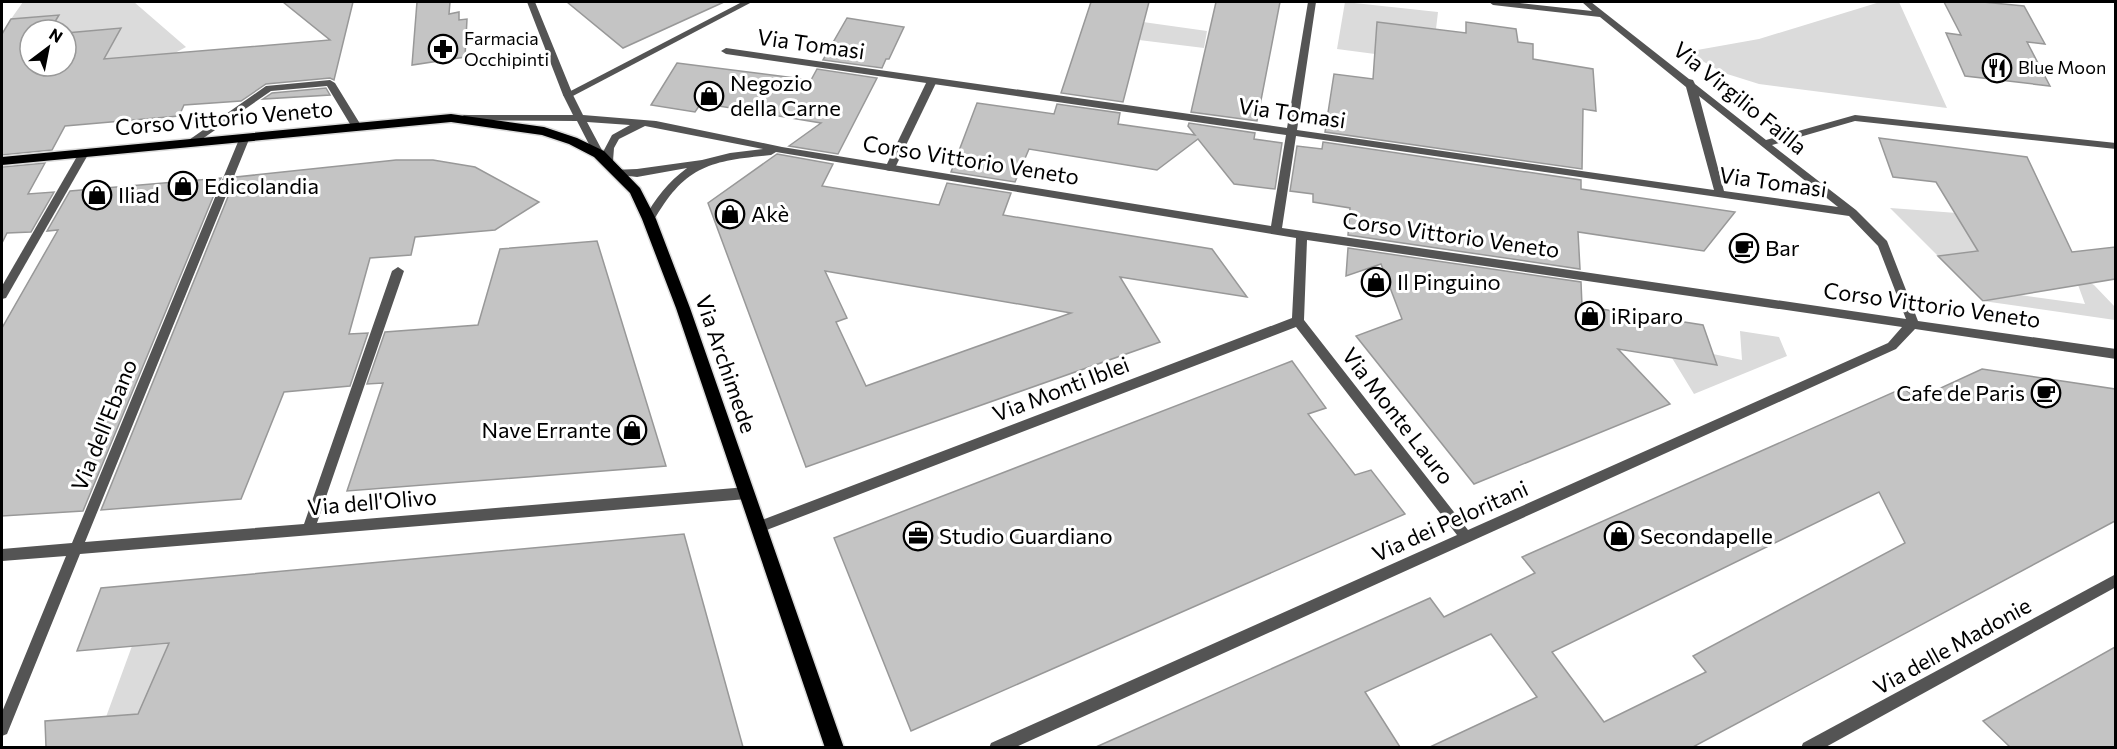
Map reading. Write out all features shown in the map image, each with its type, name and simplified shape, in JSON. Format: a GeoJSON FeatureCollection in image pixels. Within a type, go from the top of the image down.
{"type":"FeatureCollection","features":[{"type":"Feature","properties":{"kind":"main road","name":"Corso Vittorio Veneto"},"geometry":{"type":"LineString","coordinates":[[2,161],[451,118]]}},
{"type":"Feature","properties":{"kind":"main road","name":"Via Archimede"},"geometry":{"type":"LineString","coordinates":[[451,118],[544,131],[573,141],[608,162],[635,191],[649,219],[836,747]]}},
{"type":"Feature","properties":{"kind":"street"},"geometry":{"type":"LineString","coordinates":[[531,2],[568,95],[608,162],[637,173],[782,150]]}},
{"type":"Feature","properties":{"kind":"street"},"geometry":{"type":"LineString","coordinates":[[568,95],[748,2]]}},
{"type":"Feature","properties":{"kind":"street"},"geometry":{"type":"LineString","coordinates":[[1275,231],[1312,2]]}},
{"type":"Feature","properties":{"kind":"street"},"geometry":{"type":"LineString","coordinates":[[1493,2],[1603,15]]}},
{"type":"Feature","properties":{"kind":"street","name":"Via Virgilio Failla"},"geometry":{"type":"LineString","coordinates":[[1586,2],[1690,82],[1852,213],[1883,244],[1913,323]]}},
{"type":"Feature","properties":{"kind":"street","name":"Via Tomasi"},"geometry":{"type":"LineString","coordinates":[[726,51],[1852,213]]}},
{"type":"Feature","properties":{"kind":"street"},"geometry":{"type":"LineString","coordinates":[[890,168],[932,81]]}},
{"type":"Feature","properties":{"kind":"street"},"geometry":{"type":"LineString","coordinates":[[1690,82],[1720,194]]}},
{"type":"Feature","properties":{"kind":"street"},"geometry":{"type":"LineString","coordinates":[[191,142],[268,88],[330,83],[357,127]]}},
{"type":"Feature","properties":{"kind":"street","name":"Corso Vittorio Veneto"},"geometry":{"type":"LineString","coordinates":[[451,118],[580,118],[656,124],[782,150],[1275,231],[2115,354]]}},
{"type":"Feature","properties":{"kind":"street"},"geometry":{"type":"LineString","coordinates":[[1766,143],[1855,118],[2115,146]]}},
{"type":"Feature","properties":{"kind":"street"},"geometry":{"type":"LineString","coordinates":[[608,162],[608,146],[619,134],[636,126],[656,124]]}},
{"type":"Feature","properties":{"kind":"street","name":"Via dell'Ebano"},"geometry":{"type":"LineString","coordinates":[[2,729],[245,137]]}},
{"type":"Feature","properties":{"kind":"street"},"geometry":{"type":"LineString","coordinates":[[2,295],[84,153]]}},
{"type":"Feature","properties":{"kind":"street"},"geometry":{"type":"LineString","coordinates":[[649,219],[656,205],[682,177],[709,161]]}},
{"type":"Feature","properties":{"kind":"street"},"geometry":{"type":"LineString","coordinates":[[1298,321],[1302,235]]}},
{"type":"Feature","properties":{"kind":"street"},"geometry":{"type":"LineString","coordinates":[[309,528],[398,271]]}},
{"type":"Feature","properties":{"kind":"street","name":"Via Monti Iblei"},"geometry":{"type":"LineString","coordinates":[[759,527],[1298,321]]}},
{"type":"Feature","properties":{"kind":"street","name":"Via Monte Lauro"},"geometry":{"type":"LineString","coordinates":[[1298,321],[1466,537]]}},
{"type":"Feature","properties":{"kind":"street","name":"Via dei Peloritani"},"geometry":{"type":"LineString","coordinates":[[996,747],[1892,346],[1913,323]]}},
{"type":"Feature","properties":{"kind":"street","name":"Via dell'Olivo"},"geometry":{"type":"LineString","coordinates":[[2,555],[747,493]]}},
{"type":"Feature","properties":{"kind":"street","name":"Via delle Madonie"},"geometry":{"type":"LineString","coordinates":[[1808,747],[2115,580]]}},
{"type":"Feature","properties":{"kind":"shaded area"},"geometry":{"type":"Polygon","coordinates":[[[23,2],[134,2],[186,47],[175,53],[100,67],[121,28],[78,32],[78,18],[56,18],[58,15],[11,19],[23,2]]]}},
{"type":"Feature","properties":{"kind":"shaded area"},"geometry":{"type":"Polygon","coordinates":[[[1345,2],[1438,12],[1436,29],[1377,22],[1375,54],[1337,49],[1345,2]]]}},
{"type":"Feature","properties":{"kind":"shaded area"},"geometry":{"type":"Polygon","coordinates":[[[1880,2],[1899,2],[1947,108],[1759,84],[1724,73],[1686,52],[1759,39],[1880,2]]]}},
{"type":"Feature","properties":{"kind":"shaded area"},"geometry":{"type":"Polygon","coordinates":[[[1143,22],[1207,31],[1204,48],[1139,40],[1135,56],[1076,47],[1081,32],[1143,22]]]}},
{"type":"Feature","properties":{"kind":"shaded area"},"geometry":{"type":"Polygon","coordinates":[[[1890,208],[1996,216],[1971,239],[1978,251],[1938,256],[1890,208]]]}},
{"type":"Feature","properties":{"kind":"shaded area"},"geometry":{"type":"Polygon","coordinates":[[[2074,274],[2094,285],[2115,307],[2115,320],[1983,301],[2020,295],[2085,304],[2074,274]]]}},
{"type":"Feature","properties":{"kind":"shaded area"},"geometry":{"type":"Polygon","coordinates":[[[1740,331],[1779,337],[1787,356],[1694,394],[1672,358],[1717,365],[1713,354],[1742,360],[1740,331]]]}},
{"type":"Feature","properties":{"kind":"shaded area"},"geometry":{"type":"Polygon","coordinates":[[[168,644],[155,677],[246,706],[106,717],[132,646],[168,644]]]}},
{"type":"Feature","properties":{"kind":"building"},"geometry":{"type":"Polygon","coordinates":[[[283,2],[353,2],[334,80],[330,78],[266,84],[241,101],[184,105],[179,116],[65,126],[52,150],[2,155],[2,34],[11,19],[18,18],[18,78],[78,78],[78,32],[121,28],[104,59],[330,40],[283,2]]]}},
{"type":"Feature","properties":{"kind":"building"},"geometry":{"type":"Polygon","coordinates":[[[417,2],[450,2],[449,14],[459,12],[459,20],[467,19],[465,57],[412,65],[417,2]]]}},
{"type":"Feature","properties":{"kind":"building"},"geometry":{"type":"Polygon","coordinates":[[[567,2],[724,2],[623,48],[567,2]]]}},
{"type":"Feature","properties":{"kind":"building"},"geometry":{"type":"Polygon","coordinates":[[[1091,2],[1149,2],[1123,102],[1061,93],[1091,2]]]}},
{"type":"Feature","properties":{"kind":"building"},"geometry":{"type":"Polygon","coordinates":[[[1216,2],[1280,2],[1257,121],[1191,112],[1216,2]]]}},
{"type":"Feature","properties":{"kind":"building"},"geometry":{"type":"Polygon","coordinates":[[[1944,2],[1983,2],[2024,6],[2045,44],[2027,42],[2050,86],[1965,76],[1946,33],[1961,35],[1944,2]]]}},
{"type":"Feature","properties":{"kind":"building"},"geometry":{"type":"Polygon","coordinates":[[[59,15],[57,18],[23,18],[59,15]]]}},
{"type":"Feature","properties":{"kind":"building"},"geometry":{"type":"Polygon","coordinates":[[[847,18],[904,27],[889,59],[886,59],[882,68],[823,60],[847,18]]]}},
{"type":"Feature","properties":{"kind":"building"},"geometry":{"type":"Polygon","coordinates":[[[1377,22],[1466,33],[1466,22],[1516,29],[1518,42],[1533,44],[1533,59],[1593,69],[1596,111],[1583,109],[1582,169],[1325,132],[1334,74],[1373,79],[1377,22]]]}},
{"type":"Feature","properties":{"kind":"building"},"geometry":{"type":"Polygon","coordinates":[[[677,63],[811,80],[817,69],[877,78],[838,154],[789,146],[821,123],[701,103],[695,112],[651,105],[677,63]]]}},
{"type":"Feature","properties":{"kind":"building"},"geometry":{"type":"Polygon","coordinates":[[[326,88],[330,95],[263,99],[272,93],[326,88]]]}},
{"type":"Feature","properties":{"kind":"building"},"geometry":{"type":"Polygon","coordinates":[[[977,103],[1054,114],[1057,104],[1120,113],[1118,124],[1195,135],[1188,126],[1189,123],[1255,133],[1254,139],[1282,143],[1275,189],[1234,184],[1198,139],[1157,170],[1029,149],[1015,182],[951,172],[977,103]]]}},
{"type":"Feature","properties":{"kind":"building"},"geometry":{"type":"Polygon","coordinates":[[[1879,138],[2027,157],[2072,252],[2115,247],[2115,279],[1983,301],[1938,256],[1978,251],[1936,182],[1893,177],[1879,138]]]}},
{"type":"Feature","properties":{"kind":"building"},"geometry":{"type":"Polygon","coordinates":[[[1323,142],[1581,180],[1581,189],[1735,212],[1704,251],[1578,232],[1580,269],[1348,235],[1350,208],[1313,202],[1313,194],[1290,191],[1297,146],[1322,149],[1323,142]]]}},
{"type":"Feature","properties":{"kind":"building"},"geometry":{"type":"Polygon","coordinates":[[[777,154],[833,164],[822,186],[939,205],[947,183],[1011,193],[1003,215],[1212,249],[1247,297],[1120,277],[1160,342],[806,467],[708,203],[777,154]],[[825,271],[847,318],[836,322],[866,386],[1071,313],[825,271]]]}},
{"type":"Feature","properties":{"kind":"building"},"geometry":{"type":"Polygon","coordinates":[[[396,160],[433,160],[475,167],[539,202],[495,230],[415,237],[411,255],[370,258],[349,334],[368,333],[350,386],[284,392],[241,499],[101,510],[236,177],[396,160]]]}},
{"type":"Feature","properties":{"kind":"building"},"geometry":{"type":"Polygon","coordinates":[[[45,163],[28,194],[54,192],[31,232],[7,233],[2,243],[2,167],[45,163]]]}},
{"type":"Feature","properties":{"kind":"building"},"geometry":{"type":"Polygon","coordinates":[[[221,178],[83,511],[2,516],[2,328],[58,230],[47,231],[70,191],[221,178]]]}},
{"type":"Feature","properties":{"kind":"building"},"geometry":{"type":"Polygon","coordinates":[[[597,241],[666,466],[347,491],[383,383],[367,384],[385,332],[478,325],[500,249],[597,241]]]}},
{"type":"Feature","properties":{"kind":"building"},"geometry":{"type":"Polygon","coordinates":[[[1348,248],[1581,282],[1582,306],[1703,325],[1717,365],[1618,349],[1670,404],[1474,484],[1356,336],[1402,319],[1381,264],[1346,276],[1348,248]]]}},
{"type":"Feature","properties":{"kind":"building"},"geometry":{"type":"Polygon","coordinates":[[[1292,361],[1326,408],[1308,414],[1355,475],[1371,470],[1405,514],[911,731],[834,538],[1292,361]]]}},
{"type":"Feature","properties":{"kind":"building"},"geometry":{"type":"Polygon","coordinates":[[[1982,369],[2115,389],[2115,521],[1693,747],[1430,747],[1537,697],[1491,634],[1365,692],[1400,747],[1096,747],[1430,598],[1444,617],[1535,573],[1522,557],[1903,388],[1917,399],[1982,369]],[[1879,492],[1552,652],[1604,722],[1706,672],[1693,656],[1905,543],[1879,492]]]}},
{"type":"Feature","properties":{"kind":"building"},"geometry":{"type":"Polygon","coordinates":[[[684,534],[743,747],[46,747],[45,721],[138,714],[169,643],[77,651],[101,588],[684,534]]]}},
{"type":"Feature","properties":{"kind":"building"},"geometry":{"type":"Polygon","coordinates":[[[2115,647],[2115,747],[2010,747],[1983,721],[2115,647]]]}},
{"type":"Feature","properties":{"kind":"place","name":"Farmacia Occhipinti"},"geometry":{"type":"Point","coordinates":[443,49]}},
{"type":"Feature","properties":{"kind":"place","name":"Blue Moon"},"geometry":{"type":"Point","coordinates":[1997,68]}},
{"type":"Feature","properties":{"kind":"place","name":"Negozio della Carne"},"geometry":{"type":"Point","coordinates":[709,96]}},
{"type":"Feature","properties":{"kind":"place","name":"Edicolandia"},"geometry":{"type":"Point","coordinates":[183,186]}},
{"type":"Feature","properties":{"kind":"place","name":"Iliad"},"geometry":{"type":"Point","coordinates":[97,195]}},
{"type":"Feature","properties":{"kind":"place","name":"Akè"},"geometry":{"type":"Point","coordinates":[730,214]}},
{"type":"Feature","properties":{"kind":"place","name":"Bar"},"geometry":{"type":"Point","coordinates":[1744,248]}},
{"type":"Feature","properties":{"kind":"place","name":"Il Pinguino"},"geometry":{"type":"Point","coordinates":[1376,282]}},
{"type":"Feature","properties":{"kind":"place","name":"iRiparo"},"geometry":{"type":"Point","coordinates":[1590,316]}},
{"type":"Feature","properties":{"kind":"place","name":"Cafe de Paris"},"geometry":{"type":"Point","coordinates":[2046,393]}},
{"type":"Feature","properties":{"kind":"place","name":"Nave Errante"},"geometry":{"type":"Point","coordinates":[632,430]}},
{"type":"Feature","properties":{"kind":"place","name":"Studio Guardiano"},"geometry":{"type":"Point","coordinates":[918,536]}},
{"type":"Feature","properties":{"kind":"place","name":"Secondapelle"},"geometry":{"type":"Point","coordinates":[1619,536]}}]}
